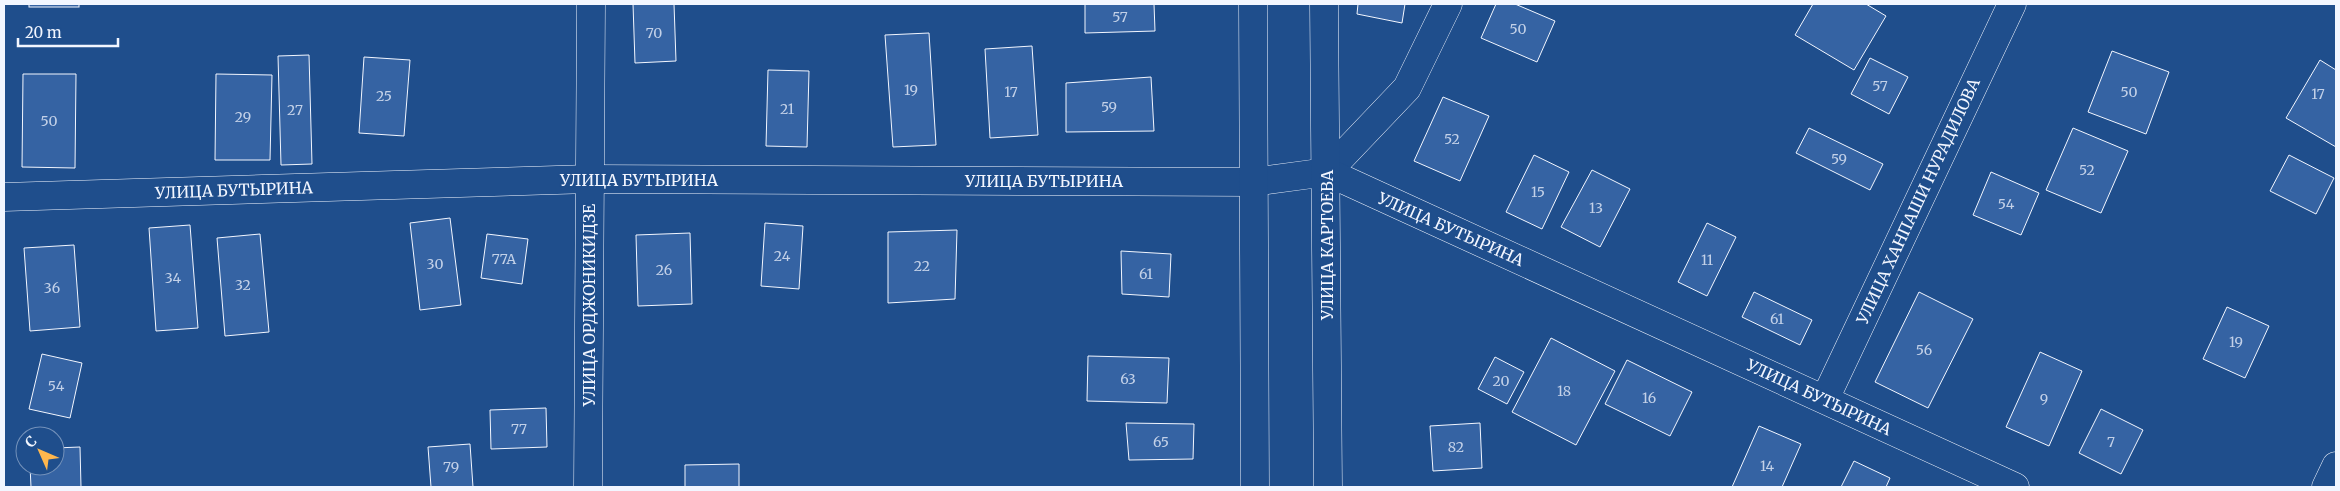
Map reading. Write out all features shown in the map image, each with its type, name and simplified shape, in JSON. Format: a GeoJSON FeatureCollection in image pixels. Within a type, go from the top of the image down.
{"type":"FeatureCollection","features":[{"type":"Feature","properties":{"kind":"street","name":"УЛИЦА ОРДЖОНИКИДЗЕ"},"geometry":{"type":"LineString","coordinates":[[588,487],[591,4]]}},
{"type":"Feature","properties":{"kind":"street"},"geometry":{"type":"LineString","coordinates":[[1253,4],[1252,182],[1255,487]]}},
{"type":"Feature","properties":{"kind":"street","name":"УЛИЦА КАРТОЕВА"},"geometry":{"type":"LineString","coordinates":[[1324,4],[1328,487]]}},
{"type":"Feature","properties":{"kind":"street"},"geometry":{"type":"LineString","coordinates":[[1326,172],[1407,88],[1448,4]]}},
{"type":"Feature","properties":{"kind":"street","name":"УЛИЦА ХАНПАШИ НУРАДИЛОВА"},"geometry":{"type":"LineString","coordinates":[[1824,399],[2012,4]]}},
{"type":"Feature","properties":{"kind":"street","name":"УЛИЦА БУТЫРИНА"},"geometry":{"type":"LineString","coordinates":[[4,197],[590,179],[1252,182],[1326,172],[2015,487]]}},
{"type":"Feature","properties":{"kind":"street"},"geometry":{"type":"LineString","coordinates":[[2326,487],[2336,466]]}},
{"type":"Feature","properties":{"kind":"building"},"geometry":{"type":"Polygon","coordinates":[[[29,4],[79,4],[79,7],[29,7],[29,4]]]}},
{"type":"Feature","properties":{"kind":"building"},"geometry":{"type":"Polygon","coordinates":[[[633,4],[674,4],[676,61],[635,63],[633,4]]]}},
{"type":"Feature","properties":{"kind":"building"},"geometry":{"type":"Polygon","coordinates":[[[1085,4],[1154,4],[1155,31],[1085,33],[1085,4]]]}},
{"type":"Feature","properties":{"kind":"building"},"geometry":{"type":"Polygon","coordinates":[[[1358,4],[1405,4],[1402,23],[1357,14],[1358,4]]]}},
{"type":"Feature","properties":{"kind":"building"},"geometry":{"type":"Polygon","coordinates":[[[1496,4],[1515,4],[1555,21],[1537,62],[1481,38],[1496,4]]]}},
{"type":"Feature","properties":{"kind":"building"},"geometry":{"type":"Polygon","coordinates":[[[1813,4],[1866,4],[1886,16],[1854,70],[1795,35],[1813,4]]]}},
{"type":"Feature","properties":{"kind":"building"},"geometry":{"type":"Polygon","coordinates":[[[929,33],[936,145],[893,147],[885,35],[929,33]]]}},
{"type":"Feature","properties":{"kind":"building"},"geometry":{"type":"Polygon","coordinates":[[[1032,46],[1038,135],[990,138],[985,49],[1032,46]]]}},
{"type":"Feature","properties":{"kind":"building"},"geometry":{"type":"Polygon","coordinates":[[[2112,51],[2169,72],[2146,134],[2088,112],[2112,51]]]}},
{"type":"Feature","properties":{"kind":"building"},"geometry":{"type":"Polygon","coordinates":[[[309,55],[312,164],[281,165],[278,56],[309,55]]]}},
{"type":"Feature","properties":{"kind":"building"},"geometry":{"type":"Polygon","coordinates":[[[364,57],[410,60],[404,136],[359,133],[364,57]]]}},
{"type":"Feature","properties":{"kind":"building"},"geometry":{"type":"Polygon","coordinates":[[[1870,58],[1908,77],[1889,114],[1851,94],[1870,58]]]}},
{"type":"Feature","properties":{"kind":"building"},"geometry":{"type":"Polygon","coordinates":[[[2320,60],[2336,70],[2336,147],[2286,118],[2320,60]]]}},
{"type":"Feature","properties":{"kind":"building"},"geometry":{"type":"Polygon","coordinates":[[[768,70],[809,71],[807,147],[766,146],[768,70]]]}},
{"type":"Feature","properties":{"kind":"building"},"geometry":{"type":"Polygon","coordinates":[[[23,74],[76,74],[75,168],[22,167],[23,74]]]}},
{"type":"Feature","properties":{"kind":"building"},"geometry":{"type":"Polygon","coordinates":[[[216,74],[272,75],[270,160],[215,160],[216,74]]]}},
{"type":"Feature","properties":{"kind":"building"},"geometry":{"type":"Polygon","coordinates":[[[1151,77],[1154,131],[1066,132],[1066,83],[1151,77]]]}},
{"type":"Feature","properties":{"kind":"building"},"geometry":{"type":"Polygon","coordinates":[[[1443,97],[1489,116],[1460,181],[1414,161],[1443,97]]]}},
{"type":"Feature","properties":{"kind":"building"},"geometry":{"type":"Polygon","coordinates":[[[1809,128],[1883,164],[1870,190],[1796,153],[1809,128]]]}},
{"type":"Feature","properties":{"kind":"building"},"geometry":{"type":"Polygon","coordinates":[[[2073,128],[2128,151],[2101,213],[2046,190],[2073,128]]]}},
{"type":"Feature","properties":{"kind":"building"},"geometry":{"type":"Polygon","coordinates":[[[1534,155],[1569,172],[1542,229],[1506,212],[1534,155]]]}},
{"type":"Feature","properties":{"kind":"building"},"geometry":{"type":"Polygon","coordinates":[[[2289,155],[2334,178],[2316,214],[2270,191],[2289,155]]]}},
{"type":"Feature","properties":{"kind":"building"},"geometry":{"type":"Polygon","coordinates":[[[1592,170],[1630,189],[1600,247],[1561,227],[1592,170]]]}},
{"type":"Feature","properties":{"kind":"building"},"geometry":{"type":"Polygon","coordinates":[[[1991,172],[2039,193],[2021,235],[1973,215],[1991,172]]]}},
{"type":"Feature","properties":{"kind":"building"},"geometry":{"type":"Polygon","coordinates":[[[450,218],[461,305],[420,310],[410,223],[450,218]]]}},
{"type":"Feature","properties":{"kind":"building"},"geometry":{"type":"Polygon","coordinates":[[[765,223],[803,226],[799,289],[761,286],[765,223]]]}},
{"type":"Feature","properties":{"kind":"building"},"geometry":{"type":"Polygon","coordinates":[[[1707,223],[1736,237],[1707,296],[1678,282],[1707,223]]]}},
{"type":"Feature","properties":{"kind":"building"},"geometry":{"type":"Polygon","coordinates":[[[190,225],[198,328],[156,331],[149,228],[190,225]]]}},
{"type":"Feature","properties":{"kind":"building"},"geometry":{"type":"Polygon","coordinates":[[[957,230],[955,299],[888,303],[888,232],[957,230]]]}},
{"type":"Feature","properties":{"kind":"building"},"geometry":{"type":"Polygon","coordinates":[[[690,233],[692,304],[638,306],[636,235],[690,233]]]}},
{"type":"Feature","properties":{"kind":"building"},"geometry":{"type":"Polygon","coordinates":[[[260,234],[269,332],[225,336],[217,238],[260,234]]]}},
{"type":"Feature","properties":{"kind":"building"},"geometry":{"type":"Polygon","coordinates":[[[487,234],[528,239],[522,284],[481,278],[487,234]]]}},
{"type":"Feature","properties":{"kind":"building"},"geometry":{"type":"Polygon","coordinates":[[[74,245],[80,327],[30,331],[24,248],[74,245]]]}},
{"type":"Feature","properties":{"kind":"building"},"geometry":{"type":"Polygon","coordinates":[[[1121,251],[1171,254],[1169,297],[1122,294],[1121,251]]]}},
{"type":"Feature","properties":{"kind":"building"},"geometry":{"type":"Polygon","coordinates":[[[1754,292],[1812,320],[1800,345],[1742,317],[1754,292]]]}},
{"type":"Feature","properties":{"kind":"building"},"geometry":{"type":"Polygon","coordinates":[[[1919,292],[1973,319],[1928,408],[1875,382],[1919,292]]]}},
{"type":"Feature","properties":{"kind":"building"},"geometry":{"type":"Polygon","coordinates":[[[2227,307],[2269,326],[2245,378],[2203,359],[2227,307]]]}},
{"type":"Feature","properties":{"kind":"building"},"geometry":{"type":"Polygon","coordinates":[[[1551,338],[1615,371],[1576,445],[1512,412],[1551,338]]]}},
{"type":"Feature","properties":{"kind":"building"},"geometry":{"type":"Polygon","coordinates":[[[2040,352],[2082,371],[2049,446],[2006,427],[2040,352]]]}},
{"type":"Feature","properties":{"kind":"building"},"geometry":{"type":"Polygon","coordinates":[[[42,354],[82,363],[70,418],[29,409],[42,354]]]}},
{"type":"Feature","properties":{"kind":"building"},"geometry":{"type":"Polygon","coordinates":[[[1088,356],[1169,358],[1167,403],[1087,401],[1088,356]]]}},
{"type":"Feature","properties":{"kind":"building"},"geometry":{"type":"Polygon","coordinates":[[[1495,357],[1524,372],[1507,404],[1478,389],[1495,357]]]}},
{"type":"Feature","properties":{"kind":"building"},"geometry":{"type":"Polygon","coordinates":[[[1627,360],[1692,392],[1670,436],[1605,404],[1627,360]]]}},
{"type":"Feature","properties":{"kind":"building"},"geometry":{"type":"Polygon","coordinates":[[[546,408],[547,447],[491,449],[490,410],[546,408]]]}},
{"type":"Feature","properties":{"kind":"building"},"geometry":{"type":"Polygon","coordinates":[[[2101,409],[2143,430],[2121,474],[2079,453],[2101,409]]]}},
{"type":"Feature","properties":{"kind":"building"},"geometry":{"type":"Polygon","coordinates":[[[1126,423],[1194,424],[1193,459],[1129,460],[1126,423]]]}},
{"type":"Feature","properties":{"kind":"building"},"geometry":{"type":"Polygon","coordinates":[[[1480,423],[1482,468],[1433,471],[1430,426],[1480,423]]]}},
{"type":"Feature","properties":{"kind":"building"},"geometry":{"type":"Polygon","coordinates":[[[1759,426],[1801,444],[1782,487],[1732,487],[1759,426]]]}},
{"type":"Feature","properties":{"kind":"building"},"geometry":{"type":"Polygon","coordinates":[[[470,444],[473,487],[431,487],[428,447],[470,444]]]}},
{"type":"Feature","properties":{"kind":"building"},"geometry":{"type":"Polygon","coordinates":[[[80,447],[81,487],[31,487],[30,476],[65,476],[65,448],[80,447]]]}},
{"type":"Feature","properties":{"kind":"building"},"geometry":{"type":"Polygon","coordinates":[[[1854,461],[1890,478],[1886,487],[1841,487],[1854,461]]]}},
{"type":"Feature","properties":{"kind":"building"},"geometry":{"type":"Polygon","coordinates":[[[739,464],[739,487],[685,487],[685,465],[739,464]]]}}]}
